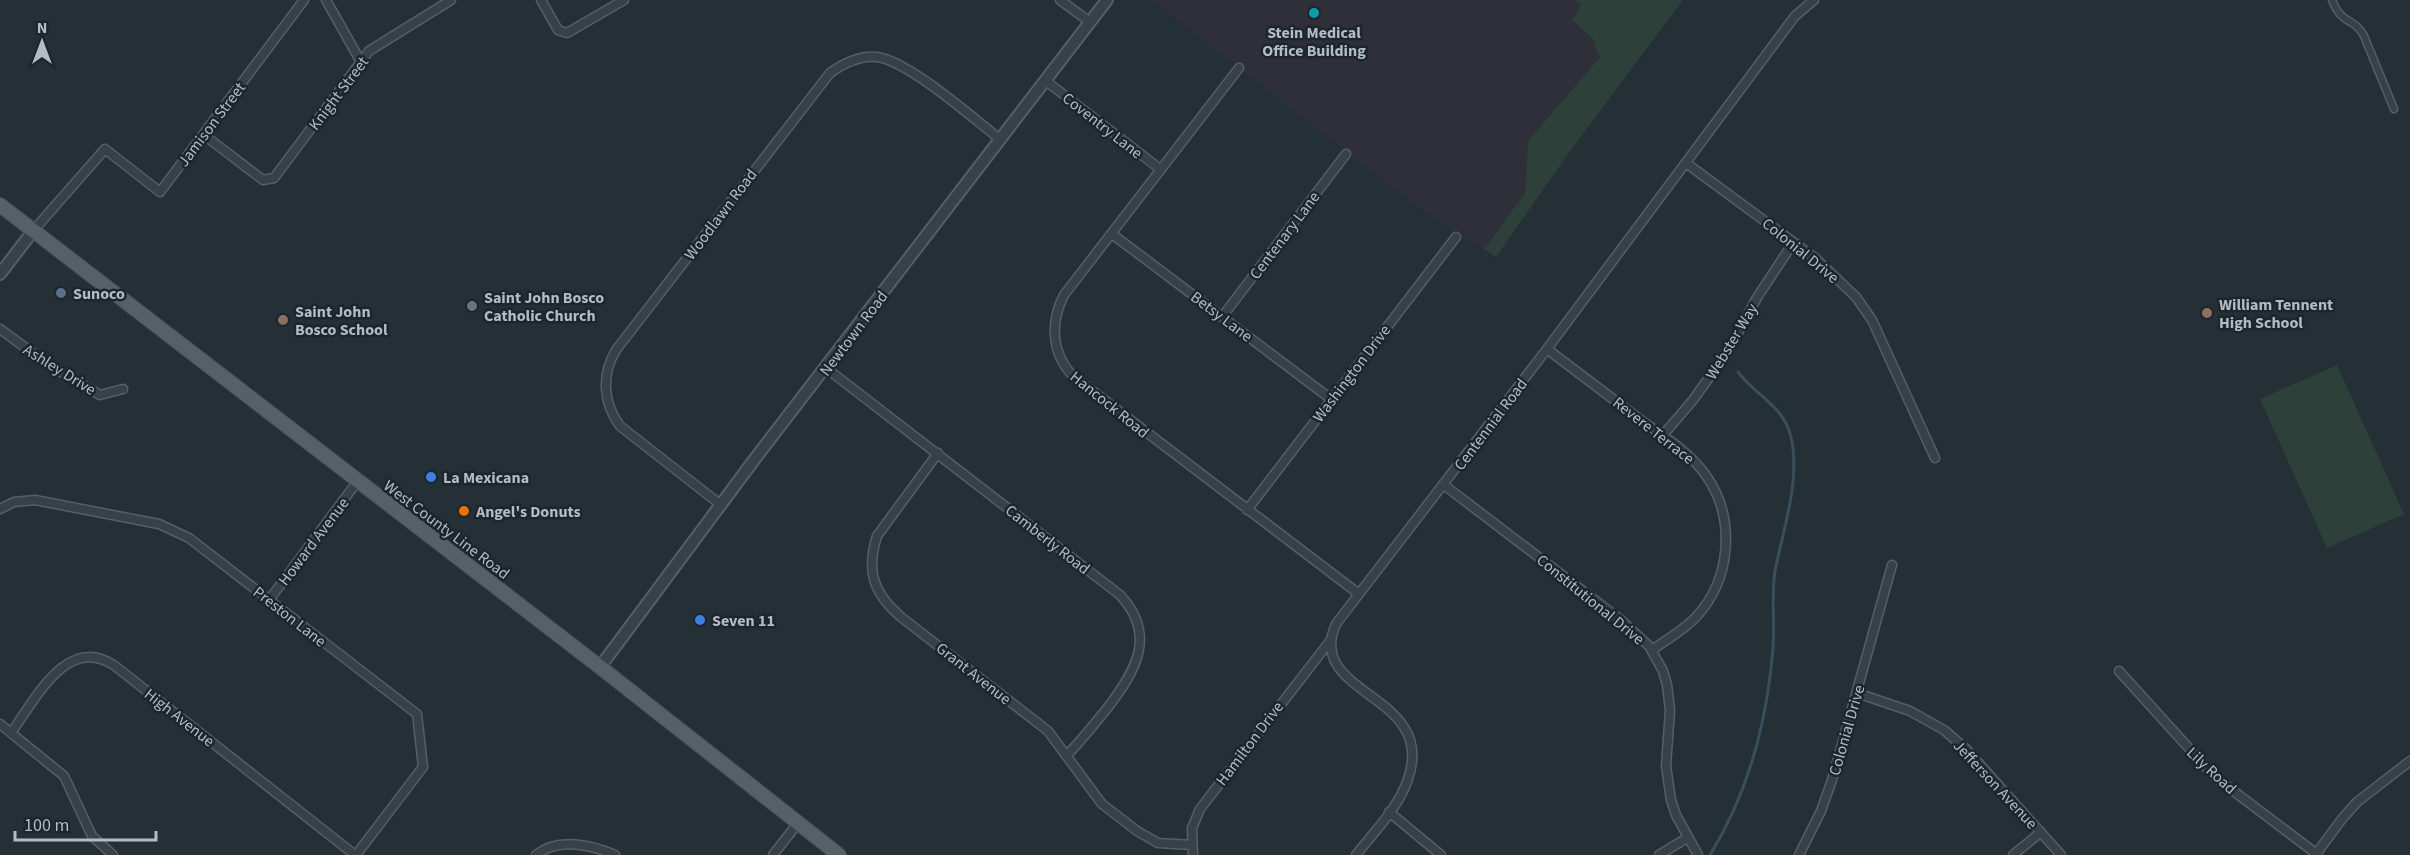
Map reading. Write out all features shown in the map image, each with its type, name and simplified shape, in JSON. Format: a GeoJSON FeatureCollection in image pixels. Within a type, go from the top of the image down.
{"type":"FeatureCollection","features":[{"type":"Feature","properties":{"kind":"main road","name":"West County Line Road"},"geometry":{"type":"LineString","coordinates":[[0,205],[600,667],[839,855]]}},
{"type":"Feature","properties":{"kind":"street","name":"Jamison Street"},"geometry":{"type":"LineString","coordinates":[[33,231],[105,149],[160,192],[304,0]]}},
{"type":"Feature","properties":{"kind":"street"},"geometry":{"type":"LineString","coordinates":[[326,0],[361,62]]}},
{"type":"Feature","properties":{"kind":"street","name":"Knight Street"},"geometry":{"type":"LineString","coordinates":[[204,135],[263,180],[278,175],[374,47],[451,0]]}},
{"type":"Feature","properties":{"kind":"street"},"geometry":{"type":"LineString","coordinates":[[541,0],[562,32],[571,32],[624,0]]}},
{"type":"Feature","properties":{"kind":"street"},"geometry":{"type":"LineString","coordinates":[[1060,0],[1090,22]]}},
{"type":"Feature","properties":{"kind":"street","name":"Newtown Road"},"geometry":{"type":"LineString","coordinates":[[600,667],[1107,0]]}},
{"type":"Feature","properties":{"kind":"street","name":"Centennial Road"},"geometry":{"type":"LineString","coordinates":[[1330,641],[1336,624],[1547,349],[1795,16],[1814,0]]}},
{"type":"Feature","properties":{"kind":"street"},"geometry":{"type":"LineString","coordinates":[[2332,0],[2341,18],[2360,28],[2394,109]]}},
{"type":"Feature","properties":{"kind":"street","name":"Woodlawn Road"},"geometry":{"type":"LineString","coordinates":[[721,505],[620,426],[610,408],[606,393],[606,373],[616,350],[755,168],[830,73],[863,57],[875,57],[898,63],[1001,141]]}},
{"type":"Feature","properties":{"kind":"street","name":"Hancock Road"},"geometry":{"type":"LineString","coordinates":[[1239,68],[1064,295],[1058,307],[1054,334],[1063,364],[1074,377],[1359,594]]}},
{"type":"Feature","properties":{"kind":"street","name":"Coventry Lane"},"geometry":{"type":"LineString","coordinates":[[1046,81],[1160,170]]}},
{"type":"Feature","properties":{"kind":"street","name":"Centenary Lane"},"geometry":{"type":"LineString","coordinates":[[1222,317],[1346,154]]}},
{"type":"Feature","properties":{"kind":"street","name":"Colonial Drive"},"geometry":{"type":"LineString","coordinates":[[1686,163],[1830,271],[1861,305],[1872,320],[1935,458]]}},
{"type":"Feature","properties":{"kind":"street"},"geometry":{"type":"LineString","coordinates":[[0,274],[33,231]]}},
{"type":"Feature","properties":{"kind":"street","name":"Betsy Lane"},"geometry":{"type":"LineString","coordinates":[[1112,234],[1331,399]]}},
{"type":"Feature","properties":{"kind":"street","name":"Washington Drive"},"geometry":{"type":"LineString","coordinates":[[1247,510],[1456,237]]}},
{"type":"Feature","properties":{"kind":"street","name":"Webster Way"},"geometry":{"type":"LineString","coordinates":[[1663,435],[1693,400],[1728,351],[1758,296],[1794,243]]}},
{"type":"Feature","properties":{"kind":"street","name":"Ashley Drive"},"geometry":{"type":"LineString","coordinates":[[0,329],[46,363],[100,395],[123,389]]}},
{"type":"Feature","properties":{"kind":"street","name":"Revere Terrace"},"geometry":{"type":"LineString","coordinates":[[1547,349],[1663,435],[1697,465],[1715,489],[1723,513],[1726,546],[1719,581],[1694,620],[1652,650]]}},
{"type":"Feature","properties":{"kind":"street","name":"Camberly Road"},"geometry":{"type":"LineString","coordinates":[[826,368],[1120,595],[1131,610],[1140,642],[1136,665],[1126,684],[1067,755]]}},
{"type":"Feature","properties":{"kind":"street","name":"Grant Avenue"},"geometry":{"type":"LineString","coordinates":[[938,453],[876,536],[871,568],[877,588],[890,608],[1048,731],[1095,797],[1137,831],[1158,843],[1191,845]]}},
{"type":"Feature","properties":{"kind":"street","name":"Howard Avenue"},"geometry":{"type":"LineString","coordinates":[[268,600],[357,482]]}},
{"type":"Feature","properties":{"kind":"street","name":"Constitutional Drive"},"geometry":{"type":"LineString","coordinates":[[1444,484],[1621,620],[1652,650],[1663,671],[1669,702],[1667,779],[1676,815],[1698,855]]}},
{"type":"Feature","properties":{"kind":"street","name":"Preston Lane"},"geometry":{"type":"LineString","coordinates":[[0,509],[14,502],[35,500],[159,524],[189,538],[417,714],[423,767],[356,855]]}},
{"type":"Feature","properties":{"kind":"street","name":"Colonial Drive"},"geometry":{"type":"LineString","coordinates":[[1799,855],[1821,811],[1832,780],[1892,565]]}},
{"type":"Feature","properties":{"kind":"street"},"geometry":{"type":"LineString","coordinates":[[1330,641],[1330,650],[1336,666],[1390,710],[1406,730],[1410,742],[1411,768],[1408,779],[1389,812],[1356,855]]}},
{"type":"Feature","properties":{"kind":"street","name":"Hamilton Drive"},"geometry":{"type":"LineString","coordinates":[[1193,855],[1192,828],[1200,808],[1330,641]]}},
{"type":"Feature","properties":{"kind":"street","name":"High Avenue"},"geometry":{"type":"LineString","coordinates":[[11,733],[62,667],[76,659],[101,658],[116,666],[356,855]]}},
{"type":"Feature","properties":{"kind":"street","name":"Lily Road"},"geometry":{"type":"LineString","coordinates":[[2119,671],[2216,777],[2317,854]]}},
{"type":"Feature","properties":{"kind":"street","name":"Jefferson Avenue"},"geometry":{"type":"LineString","coordinates":[[1857,693],[1910,711],[1944,730],[1966,748],[2061,855]]}},
{"type":"Feature","properties":{"kind":"street"},"geometry":{"type":"LineString","coordinates":[[0,724],[64,776],[93,836],[113,855]]}},
{"type":"Feature","properties":{"kind":"street"},"geometry":{"type":"LineString","coordinates":[[2317,854],[2353,807],[2410,761]]}},
{"type":"Feature","properties":{"kind":"street"},"geometry":{"type":"LineString","coordinates":[[1389,812],[1441,855]]}},
{"type":"Feature","properties":{"kind":"street"},"geometry":{"type":"LineString","coordinates":[[773,855],[798,822]]}},
{"type":"Feature","properties":{"kind":"street"},"geometry":{"type":"LineString","coordinates":[[2013,855],[2041,832]]}},
{"type":"Feature","properties":{"kind":"street"},"geometry":{"type":"LineString","coordinates":[[1659,855],[1687,838]]}},
{"type":"Feature","properties":{"kind":"street"},"geometry":{"type":"LineString","coordinates":[[536,855],[555,846],[569,844],[597,848],[615,855]]}},
{"type":"Feature","properties":{"kind":"shaded area"},"geometry":{"type":"Polygon","coordinates":[[[1152,0],[1575,0],[1581,5],[1572,20],[1595,41],[1595,48],[1600,57],[1528,141],[1525,193],[1484,249],[1415,205],[1152,0]]]}},
{"type":"Feature","properties":{"kind":"green space"},"geometry":{"type":"Polygon","coordinates":[[[1575,0],[1683,0],[1568,154],[1496,257],[1484,249],[1525,193],[1528,141],[1600,57],[1595,48],[1595,41],[1572,20],[1581,5],[1575,0]]]}},
{"type":"Feature","properties":{"kind":"green space"},"geometry":{"type":"Polygon","coordinates":[[[2337,365],[2404,514],[2327,548],[2260,399],[2337,365]]]}},
{"type":"Feature","properties":{"kind":"waterway"},"geometry":{"type":"LineString","coordinates":[[1710,855],[1735,806],[1754,756],[1761,729],[1773,648],[1775,571],[1790,504],[1794,470],[1791,437],[1782,417],[1738,372]]}},
{"type":"Feature","properties":{"kind":"place","name":"Stein Medical Office Building"},"geometry":{"type":"Point","coordinates":[1314,13]}},
{"type":"Feature","properties":{"kind":"place","name":"Sunoco"},"geometry":{"type":"Point","coordinates":[61,293]}},
{"type":"Feature","properties":{"kind":"place","name":"Saint John Bosco Catholic Church"},"geometry":{"type":"Point","coordinates":[472,306]}},
{"type":"Feature","properties":{"kind":"place","name":"William Tennent High School"},"geometry":{"type":"Point","coordinates":[2207,313]}},
{"type":"Feature","properties":{"kind":"place","name":"Saint John Bosco School"},"geometry":{"type":"Point","coordinates":[283,320]}},
{"type":"Feature","properties":{"kind":"place","name":"La Mexicana"},"geometry":{"type":"Point","coordinates":[431,477]}},
{"type":"Feature","properties":{"kind":"place","name":"Angel's Donuts"},"geometry":{"type":"Point","coordinates":[464,511]}},
{"type":"Feature","properties":{"kind":"place","name":"Seven 11"},"geometry":{"type":"Point","coordinates":[700,620]}}]}
